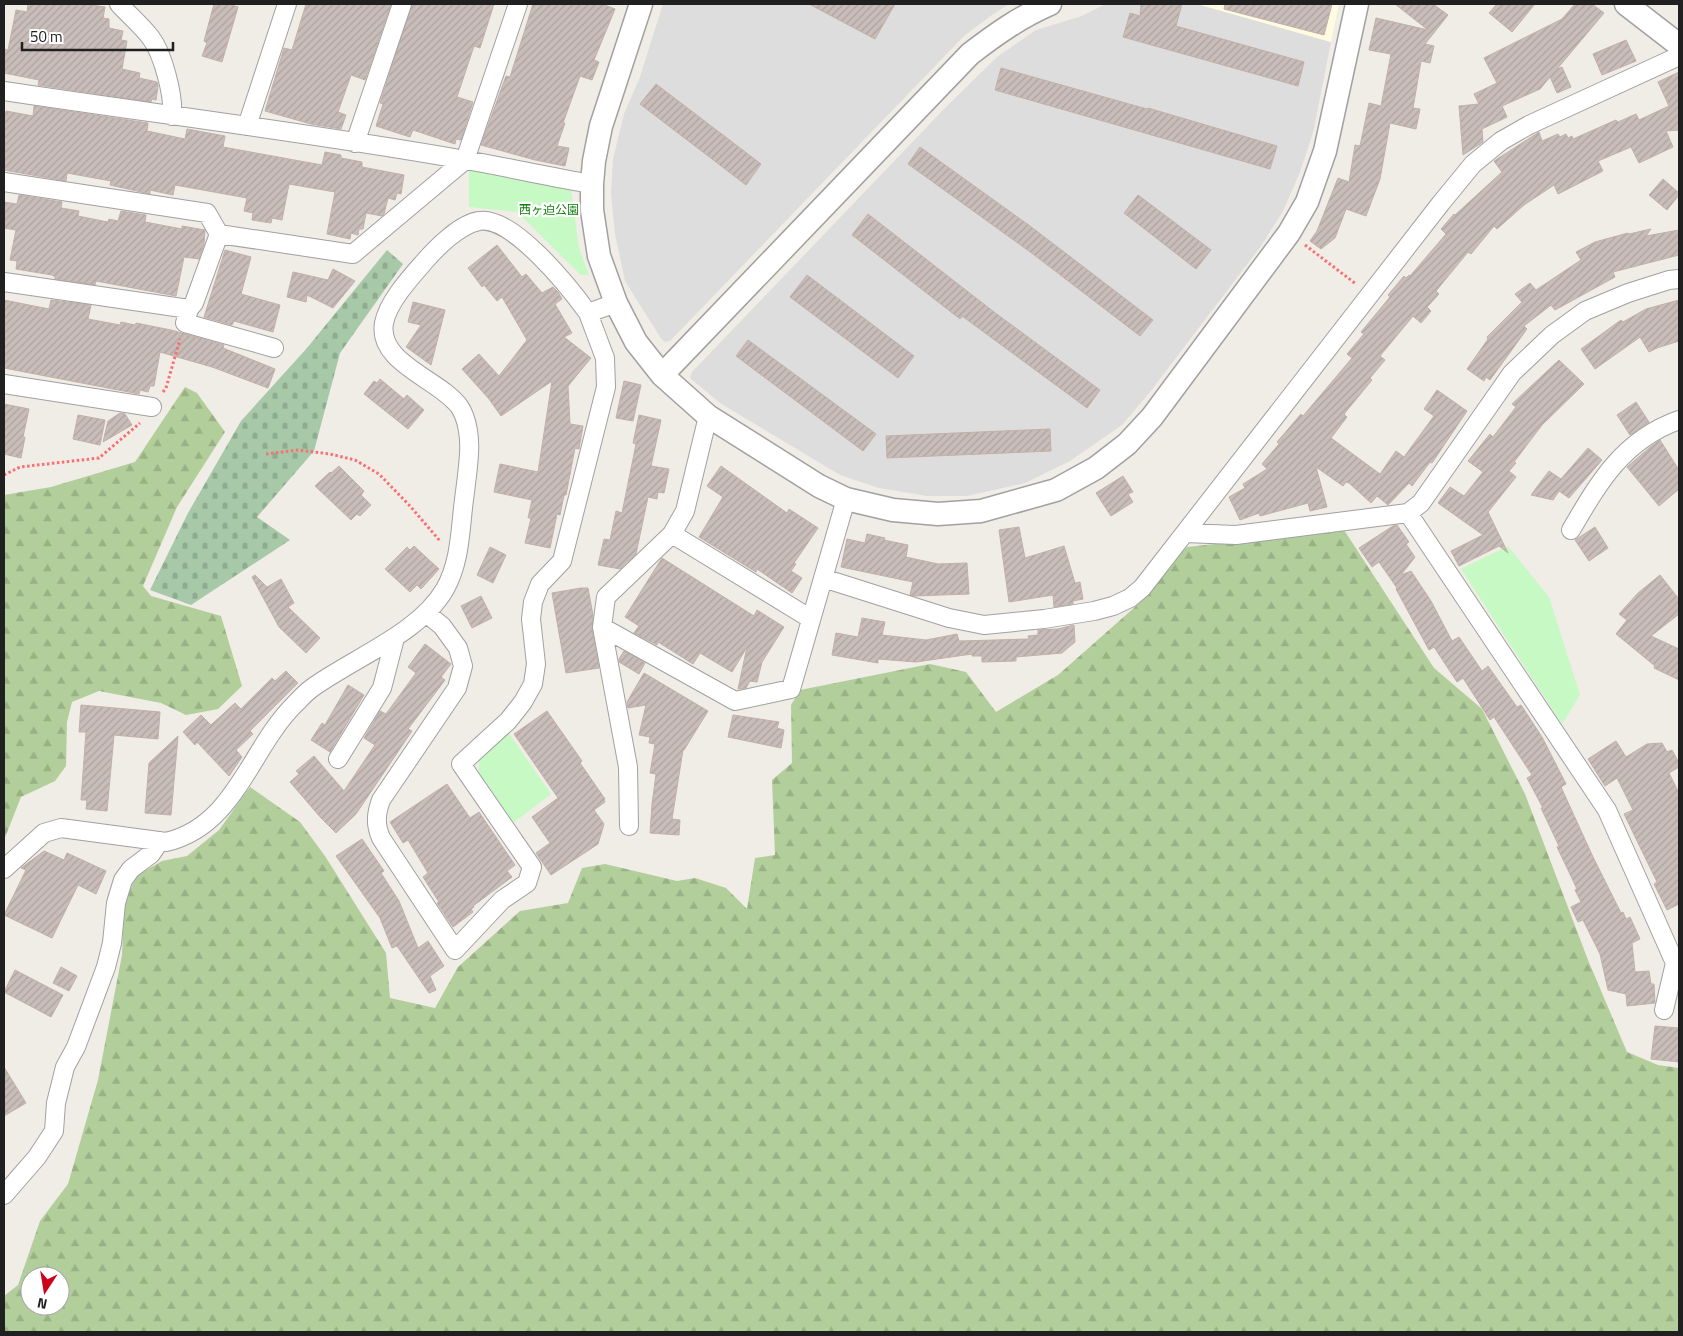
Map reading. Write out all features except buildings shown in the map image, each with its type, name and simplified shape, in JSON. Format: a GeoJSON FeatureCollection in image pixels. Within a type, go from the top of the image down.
{"type":"FeatureCollection","features":[{"type":"Feature","properties":{"kind":"street"},"geometry":{"type":"LineString","coordinates":[[118,4],[152,39],[165,70],[173,104],[172,116]]}},
{"type":"Feature","properties":{"kind":"street"},"geometry":{"type":"LineString","coordinates":[[247,126],[288,4]]}},
{"type":"Feature","properties":{"kind":"street"},"geometry":{"type":"LineString","coordinates":[[355,143],[402,4]]}},
{"type":"Feature","properties":{"kind":"street"},"geometry":{"type":"LineString","coordinates":[[218,234],[353,254],[465,160],[518,4]]}},
{"type":"Feature","properties":{"kind":"street"},"geometry":{"type":"LineString","coordinates":[[641,4],[600,126],[592,184],[592,210],[599,256],[616,302],[636,342],[662,376],[708,416],[819,486],[846,499],[893,510],[938,514],[981,511],[1056,490],[1096,468],[1127,444],[1152,417],[1289,233],[1307,202],[1325,151],[1357,4]]}},
{"type":"Feature","properties":{"kind":"street"},"geometry":{"type":"LineString","coordinates":[[662,376],[970,54],[1023,16],[1050,4]]}},
{"type":"Feature","properties":{"kind":"street"},"geometry":{"type":"LineString","coordinates":[[1626,4],[1679,45]]}},
{"type":"Feature","properties":{"kind":"street"},"geometry":{"type":"LineString","coordinates":[[823,578],[949,618],[984,625],[1044,619],[1094,611],[1113,606],[1130,598],[1142,588],[1473,164],[1501,141],[1529,125],[1679,56]]}},
{"type":"Feature","properties":{"kind":"street"},"geometry":{"type":"LineString","coordinates":[[4,91],[465,160],[592,184]]}},
{"type":"Feature","properties":{"kind":"street"},"geometry":{"type":"LineString","coordinates":[[4,182],[207,213],[218,234],[194,303],[189,309],[185,322],[274,348]]}},
{"type":"Feature","properties":{"kind":"street"},"geometry":{"type":"LineString","coordinates":[[4,869],[44,832],[61,828],[166,842],[182,838],[196,830],[218,812],[234,792],[285,714],[310,689],[395,638],[426,613],[444,591],[455,568],[470,452],[468,431],[460,408],[444,391],[393,354],[384,340],[384,322],[390,308],[408,280],[441,243],[478,220],[491,221],[505,227],[525,242],[568,286],[588,313],[605,358],[606,387],[562,561],[540,584],[533,602],[531,619],[536,664],[533,684],[523,702],[508,721],[461,764],[532,868],[527,883],[502,900],[455,950],[381,838],[376,826],[376,814],[381,800],[457,688],[463,666],[458,648],[442,626],[426,613]]}},
{"type":"Feature","properties":{"kind":"street"},"geometry":{"type":"LineString","coordinates":[[1184,532],[1236,535],[1408,513],[1421,503],[1512,373],[1552,335],[1585,311],[1628,293],[1669,280],[1679,279]]}},
{"type":"Feature","properties":{"kind":"street"},"geometry":{"type":"LineString","coordinates":[[4,282],[189,309]]}},
{"type":"Feature","properties":{"kind":"street"},"geometry":{"type":"LineString","coordinates":[[588,313],[616,302]]}},
{"type":"Feature","properties":{"kind":"street"},"geometry":{"type":"LineString","coordinates":[[4,384],[152,407]]}},
{"type":"Feature","properties":{"kind":"street"},"geometry":{"type":"LineString","coordinates":[[629,826],[628,767],[602,626],[606,597],[672,534],[685,511],[708,416]]}},
{"type":"Feature","properties":{"kind":"street"},"geometry":{"type":"LineString","coordinates":[[1571,530],[1607,472],[1644,438],[1679,420]]}},
{"type":"Feature","properties":{"kind":"street"},"geometry":{"type":"LineString","coordinates":[[602,626],[734,701],[791,689],[846,499]]}},
{"type":"Feature","properties":{"kind":"street"},"geometry":{"type":"LineString","coordinates":[[1408,513],[1607,810],[1675,963],[1664,1010]]}},
{"type":"Feature","properties":{"kind":"street"},"geometry":{"type":"LineString","coordinates":[[672,534],[811,619]]}},
{"type":"Feature","properties":{"kind":"street"},"geometry":{"type":"LineString","coordinates":[[338,759],[382,688],[395,638]]}},
{"type":"Feature","properties":{"kind":"street"},"geometry":{"type":"LineString","coordinates":[[4,1195],[37,1157],[54,1132],[56,1103],[65,1067],[76,1047],[106,967],[112,943],[116,903],[123,880],[131,869],[151,854],[160,841]]}},
{"type":"Feature","properties":{"kind":"path"},"geometry":{"type":"LineString","coordinates":[[1289,233],[1370,295]]}},
{"type":"Feature","properties":{"kind":"path"},"geometry":{"type":"LineString","coordinates":[[266,454],[298,450],[330,454],[355,460],[379,474],[438,537],[455,568]]}},
{"type":"Feature","properties":{"kind":"shaded area"},"geometry":{"type":"Polygon","coordinates":[[[663,4],[1009,4],[965,35],[671,340],[666,342],[662,340],[625,281],[615,234],[611,194],[613,159],[624,114],[640,77],[663,4]]]}},
{"type":"Feature","properties":{"kind":"shaded area"},"geometry":{"type":"Polygon","coordinates":[[[1106,4],[1197,4],[1331,42],[1313,133],[1300,172],[1283,211],[1261,246],[1150,392],[1122,425],[1070,461],[1025,483],[967,496],[927,496],[879,488],[840,475],[720,403],[690,378],[692,372],[947,106],[997,57],[1036,30],[1082,16],[1106,4]]]}},
{"type":"Feature","properties":{"kind":"shaded area"},"geometry":{"type":"Polygon","coordinates":[[[1197,4],[1339,4],[1331,42],[1197,4]]]}},
{"type":"Feature","properties":{"kind":"green space","name":"西ヶ迫公園"},"geometry":{"type":"Polygon","coordinates":[[[469,170],[571,190],[579,248],[589,275],[581,275],[517,212],[469,207],[469,170]]]}},
{"type":"Feature","properties":{"kind":"green space"},"geometry":{"type":"Polygon","coordinates":[[[387,250],[403,264],[340,353],[314,451],[257,517],[290,540],[191,605],[150,590],[188,513],[241,421],[307,348],[387,250]]]}},
{"type":"Feature","properties":{"kind":"green space"},"geometry":{"type":"Polygon","coordinates":[[[185,387],[197,393],[225,432],[177,507],[143,586],[151,596],[221,616],[242,686],[218,709],[186,715],[161,703],[99,691],[72,702],[67,722],[66,766],[55,781],[21,797],[4,840],[4,495],[51,487],[135,462],[185,387]]]}},
{"type":"Feature","properties":{"kind":"green space"},"geometry":{"type":"Polygon","coordinates":[[[1344,530],[1434,668],[1482,709],[1525,794],[1588,960],[1627,1052],[1658,1065],[1679,1068],[1679,1332],[4,1332],[4,1296],[18,1285],[20,1279],[20,1316],[70,1316],[70,1266],[25,1266],[40,1221],[68,1184],[98,1080],[122,955],[124,905],[136,876],[162,861],[187,856],[219,830],[250,787],[300,822],[325,856],[386,953],[390,998],[435,1008],[458,967],[520,911],[568,903],[582,868],[605,864],[677,881],[695,878],[726,888],[747,909],[755,858],[775,855],[772,780],[792,763],[791,705],[800,690],[930,664],[966,672],[996,712],[1058,675],[1144,599],[1187,547],[1344,530]]]}},
{"type":"Feature","properties":{"kind":"green space"},"geometry":{"type":"Polygon","coordinates":[[[1508,546],[1549,597],[1580,695],[1562,724],[1461,569],[1508,546]]]}},
{"type":"Feature","properties":{"kind":"green space"},"geometry":{"type":"Polygon","coordinates":[[[508,732],[551,794],[513,823],[478,775],[479,760],[508,732]]]}}]}
